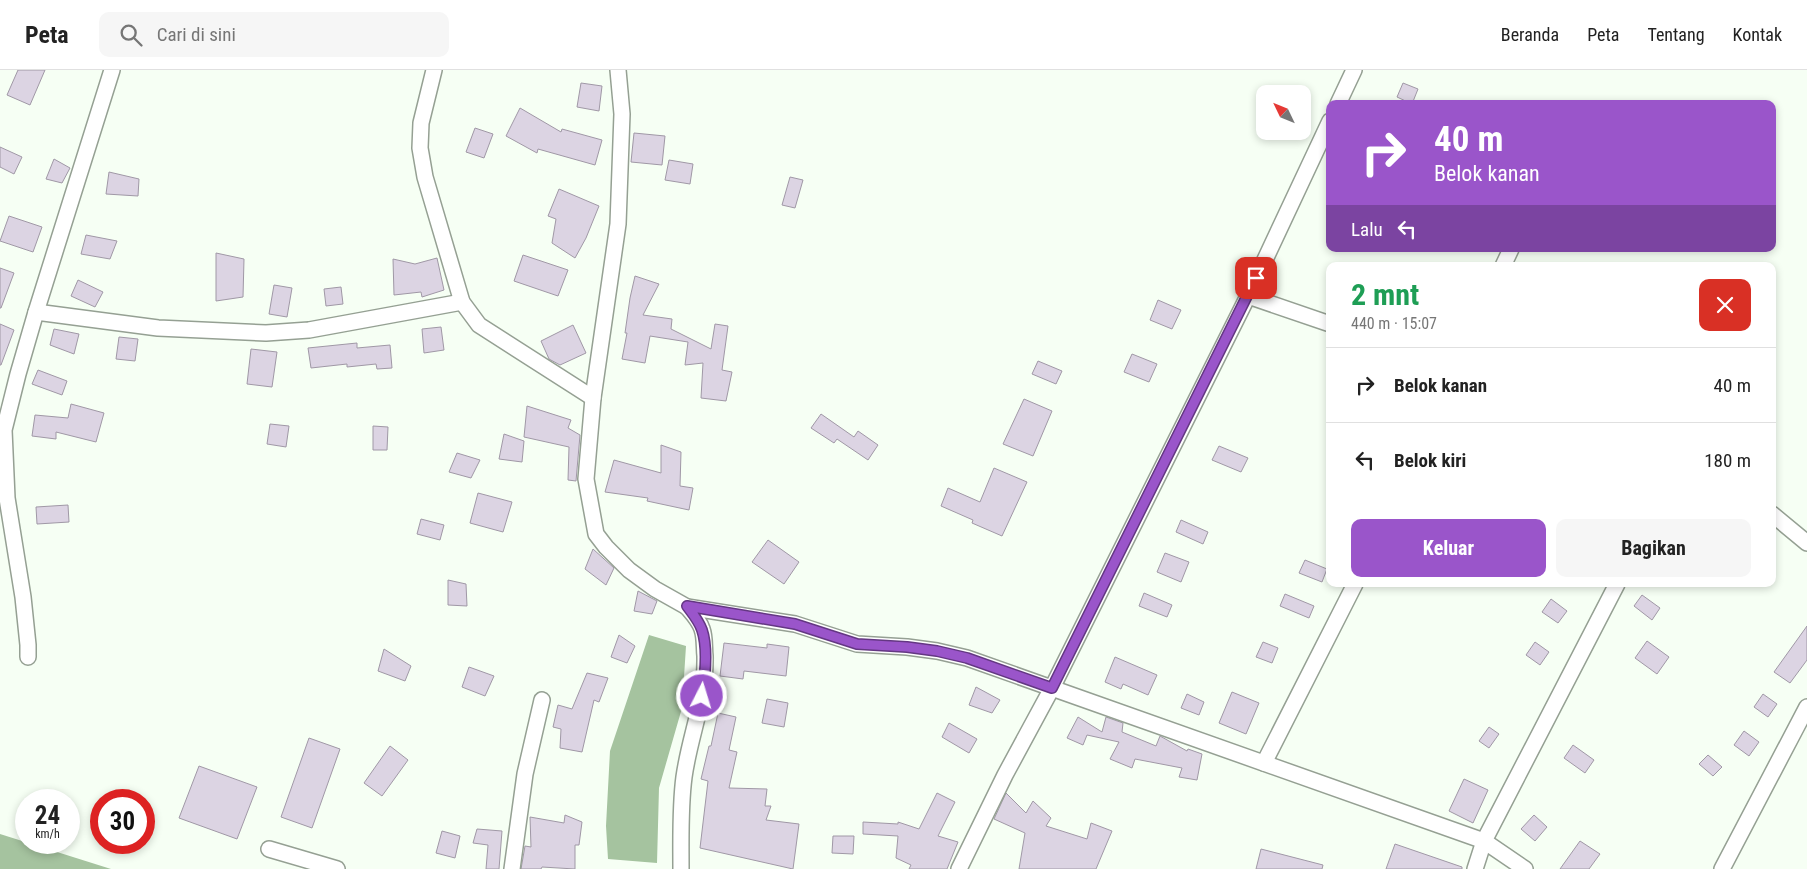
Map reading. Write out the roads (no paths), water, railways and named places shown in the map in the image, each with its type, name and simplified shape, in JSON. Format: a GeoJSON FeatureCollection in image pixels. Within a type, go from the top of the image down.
{"type":"FeatureCollection","features":[{"type":"Feature","properties":{"kind":"street"},"geometry":{"type":"LineString","coordinates":[[28,657],[23,597],[3,477],[4,430],[36,312],[112,70]]}},
{"type":"Feature","properties":{"kind":"street"},"geometry":{"type":"LineString","coordinates":[[434,70],[421,123],[420,148],[425,177],[462,302],[479,325],[593,398]]}},
{"type":"Feature","properties":{"kind":"street"},"geometry":{"type":"LineString","coordinates":[[618,70],[622,114],[618,224],[593,398],[586,478],[596,534],[629,570],[655,590],[687,606],[795,624],[857,644],[907,647],[967,658],[1484,841],[1524,869]]}},
{"type":"Feature","properties":{"kind":"street"},"geometry":{"type":"LineString","coordinates":[[1340,100],[1354,70]]}},
{"type":"Feature","properties":{"kind":"street"},"geometry":{"type":"LineString","coordinates":[[959,869],[1005,775],[1052,688],[1248,296],[1326,130]]}},
{"type":"Feature","properties":{"kind":"street"},"geometry":{"type":"LineString","coordinates":[[1248,296],[1326,323]]}},
{"type":"Feature","properties":{"kind":"street"},"geometry":{"type":"LineString","coordinates":[[36,312],[158,328],[266,333],[309,330],[462,302]]}},
{"type":"Feature","properties":{"kind":"street"},"geometry":{"type":"LineString","coordinates":[[1776,517],[1807,542]]}},
{"type":"Feature","properties":{"kind":"street"},"geometry":{"type":"LineString","coordinates":[[1264,764],[1354,587]]}},
{"type":"Feature","properties":{"kind":"street"},"geometry":{"type":"LineString","coordinates":[[1475,869],[1484,841],[1615,587]]}},
{"type":"Feature","properties":{"kind":"street"},"geometry":{"type":"LineString","coordinates":[[681,869],[680,821],[684,776],[700,709],[705,664],[702,629],[697,618],[687,606]]}},
{"type":"Feature","properties":{"kind":"street"},"geometry":{"type":"LineString","coordinates":[[512,869],[525,774],[542,700]]}},
{"type":"Feature","properties":{"kind":"street"},"geometry":{"type":"LineString","coordinates":[[1722,869],[1807,708]]}},
{"type":"Feature","properties":{"kind":"street"},"geometry":{"type":"LineString","coordinates":[[269,850],[337,869]]}}]}
